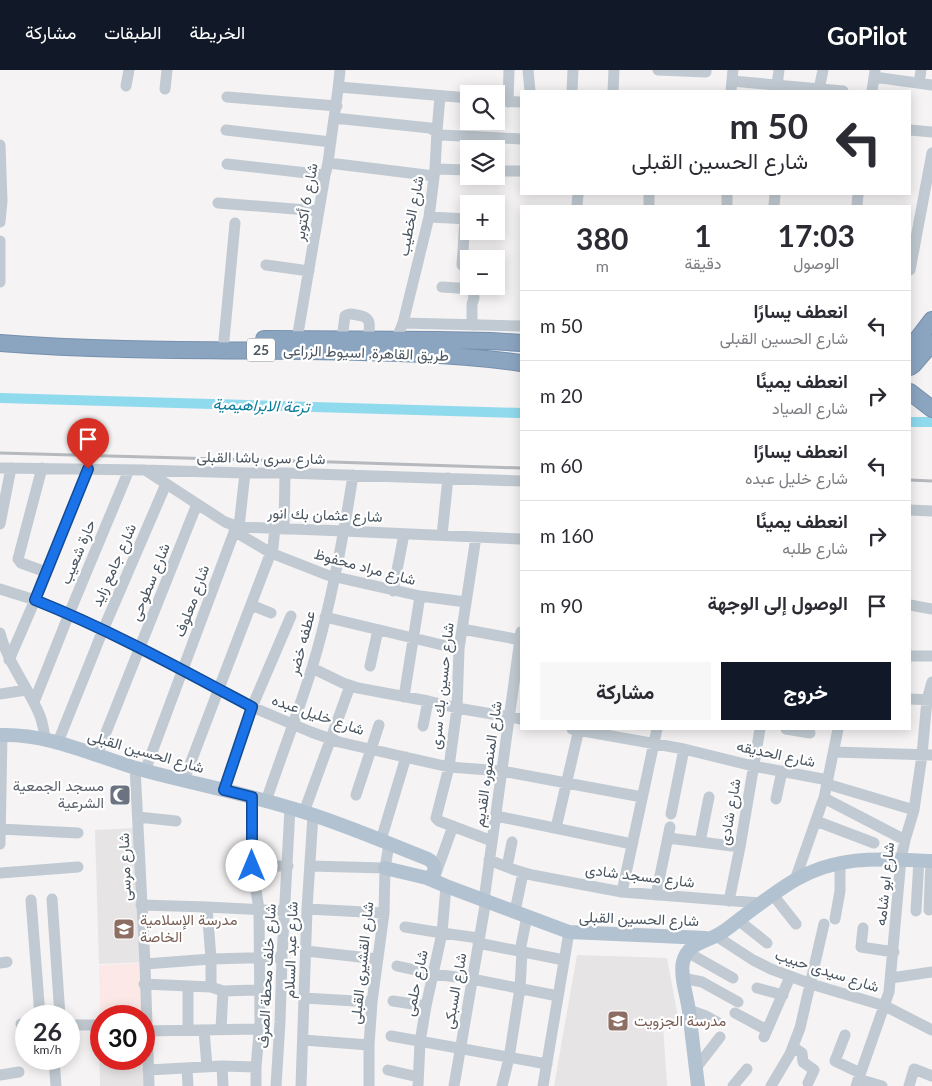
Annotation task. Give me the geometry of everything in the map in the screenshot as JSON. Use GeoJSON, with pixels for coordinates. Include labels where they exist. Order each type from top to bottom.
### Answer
{"type":"FeatureCollection","features":[{"type":"Feature","properties":{"kind":"highway"},"geometry":{"type":"LineString","coordinates":[[911,348],[932,320]]}},
{"type":"Feature","properties":{"kind":"highway","name":"طريق القاهرة, اسيوط الزراعى"},"geometry":{"type":"LineString","coordinates":[[0,334],[224,340],[491,340],[520,343]]}},
{"type":"Feature","properties":{"kind":"highway"},"geometry":{"type":"LineString","coordinates":[[436,340],[453,347],[520,354]]}},
{"type":"Feature","properties":{"kind":"highway","name":"طريق القاهرة, اسيوط الزراعى"},"geometry":{"type":"LineString","coordinates":[[0,343],[89,348],[440,354],[520,363]]}},
{"type":"Feature","properties":{"kind":"highway"},"geometry":{"type":"LineString","coordinates":[[911,366],[932,343]]}},
{"type":"Feature","properties":{"kind":"highway"},"geometry":{"type":"LineString","coordinates":[[911,393],[932,409]]}},
{"type":"Feature","properties":{"kind":"main road","name":"شارع الحسين القبلى"},"geometry":{"type":"LineString","coordinates":[[1,735],[24,735],[51,741],[140,769],[309,813],[431,861],[435,869],[433,875],[436,881]]}},
{"type":"Feature","properties":{"kind":"main road"},"geometry":{"type":"LineString","coordinates":[[698,1086],[689,1010],[683,978],[683,962],[687,952],[696,944],[712,937],[738,920],[795,880],[810,873],[840,863],[867,859],[928,861]]}},
{"type":"Feature","properties":{"kind":"main road","name":"شارع الحسين القبلى"},"geometry":{"type":"LineString","coordinates":[[385,868],[436,881],[568,932],[712,937]]}},
{"type":"Feature","properties":{"kind":"street"},"geometry":{"type":"LineString","coordinates":[[126,86],[128,70]]}},
{"type":"Feature","properties":{"kind":"street"},"geometry":{"type":"LineString","coordinates":[[165,89],[167,70]]}},
{"type":"Feature","properties":{"kind":"street"},"geometry":{"type":"LineString","coordinates":[[335,70],[340,70]]}},
{"type":"Feature","properties":{"kind":"street","name":"شارع 6 أكتوبر"},"geometry":{"type":"LineString","coordinates":[[297,339],[328,163],[337,106],[340,70]]}},
{"type":"Feature","properties":{"kind":"street"},"geometry":{"type":"LineString","coordinates":[[505,89],[510,70]]}},
{"type":"Feature","properties":{"kind":"street"},"geometry":{"type":"LineString","coordinates":[[528,70],[530,90]]}},
{"type":"Feature","properties":{"kind":"street"},"geometry":{"type":"LineString","coordinates":[[572,90],[573,70]]}},
{"type":"Feature","properties":{"kind":"street"},"geometry":{"type":"LineString","coordinates":[[613,90],[614,70]]}},
{"type":"Feature","properties":{"kind":"street"},"geometry":{"type":"LineString","coordinates":[[658,70],[706,72]]}},
{"type":"Feature","properties":{"kind":"street"},"geometry":{"type":"LineString","coordinates":[[777,85],[779,70]]}},
{"type":"Feature","properties":{"kind":"street"},"geometry":{"type":"LineString","coordinates":[[820,89],[823,70]]}},
{"type":"Feature","properties":{"kind":"street"},"geometry":{"type":"LineString","coordinates":[[919,83],[921,70]]}},
{"type":"Feature","properties":{"kind":"street"},"geometry":{"type":"LineString","coordinates":[[872,90],[874,74],[932,85]]}},
{"type":"Feature","properties":{"kind":"street"},"geometry":{"type":"LineString","coordinates":[[732,81],[757,87],[777,85],[798,89],[832,90]]}},
{"type":"Feature","properties":{"kind":"street"},"geometry":{"type":"LineString","coordinates":[[339,87],[460,97]]}},
{"type":"Feature","properties":{"kind":"street","name":"شارع الخطيب"},"geometry":{"type":"LineString","coordinates":[[396,340],[403,323],[429,217],[435,172],[440,96]]}},
{"type":"Feature","properties":{"kind":"street"},"geometry":{"type":"LineString","coordinates":[[228,97],[337,106]]}},
{"type":"Feature","properties":{"kind":"street"},"geometry":{"type":"LineString","coordinates":[[505,101],[520,102]]}},
{"type":"Feature","properties":{"kind":"street"},"geometry":{"type":"LineString","coordinates":[[334,118],[430,128],[441,135],[520,138]]}},
{"type":"Feature","properties":{"kind":"street"},"geometry":{"type":"LineString","coordinates":[[226,130],[330,142]]}},
{"type":"Feature","properties":{"kind":"street"},"geometry":{"type":"LineString","coordinates":[[911,130],[932,132]]}},
{"type":"Feature","properties":{"kind":"street"},"geometry":{"type":"LineString","coordinates":[[0,145],[2,201],[0,222]]}},
{"type":"Feature","properties":{"kind":"street"},"geometry":{"type":"LineString","coordinates":[[911,265],[932,153]]}},
{"type":"Feature","properties":{"kind":"street"},"geometry":{"type":"LineString","coordinates":[[328,163],[435,172],[460,171]]}},
{"type":"Feature","properties":{"kind":"street"},"geometry":{"type":"LineString","coordinates":[[227,164],[325,175]]}},
{"type":"Feature","properties":{"kind":"street"},"geometry":{"type":"LineString","coordinates":[[505,171],[520,171]]}},
{"type":"Feature","properties":{"kind":"street"},"geometry":{"type":"LineString","coordinates":[[218,203],[319,211]]}},
{"type":"Feature","properties":{"kind":"street"},"geometry":{"type":"LineString","coordinates":[[429,217],[460,219]]}},
{"type":"Feature","properties":{"kind":"street"},"geometry":{"type":"LineString","coordinates":[[224,340],[234,223]]}},
{"type":"Feature","properties":{"kind":"street"},"geometry":{"type":"LineString","coordinates":[[0,241],[0,282]]}},
{"type":"Feature","properties":{"kind":"street"},"geometry":{"type":"LineString","coordinates":[[266,265],[309,271]]}},
{"type":"Feature","properties":{"kind":"street"},"geometry":{"type":"LineString","coordinates":[[442,287],[473,289],[472,325]]}},
{"type":"Feature","properties":{"kind":"street"},"geometry":{"type":"LineString","coordinates":[[342,340],[346,315],[351,314],[363,315],[368,319],[368,340]]}},
{"type":"Feature","properties":{"kind":"street"},"geometry":{"type":"LineString","coordinates":[[403,323],[520,326]]}},
{"type":"Feature","properties":{"kind":"street"},"geometry":{"type":"LineString","coordinates":[[0,524],[5,468]]}},
{"type":"Feature","properties":{"kind":"street","name":"شارع سرى باشا القبلى"},"geometry":{"type":"LineString","coordinates":[[5,468],[286,473],[520,481]]}},
{"type":"Feature","properties":{"kind":"street"},"geometry":{"type":"LineString","coordinates":[[42,468],[18,559],[21,563],[46,572]]}},
{"type":"Feature","properties":{"kind":"street"},"geometry":{"type":"LineString","coordinates":[[9,660],[88,469]]}},
{"type":"Feature","properties":{"kind":"street","name":"حارة شعيب"},"geometry":{"type":"LineString","coordinates":[[34,702],[129,470]]}},
{"type":"Feature","properties":{"kind":"street","name":"شارع عثمان بك انور"},"geometry":{"type":"LineString","coordinates":[[144,470],[236,528],[279,528],[520,539]]}},
{"type":"Feature","properties":{"kind":"street","name":"شارع معلوف"},"geometry":{"type":"LineString","coordinates":[[140,769],[182,670],[236,528],[245,473]]}},
{"type":"Feature","properties":{"kind":"street"},"geometry":{"type":"LineString","coordinates":[[184,780],[271,553],[279,528],[286,473]]}},
{"type":"Feature","properties":{"kind":"street","name":"عطفه خضر"},"geometry":{"type":"LineString","coordinates":[[256,1086],[260,958],[259,909],[252,866],[259,799],[293,724],[312,668],[335,577],[353,475]]}},
{"type":"Feature","properties":{"kind":"street"},"geometry":{"type":"LineString","coordinates":[[442,535],[448,478]]}},
{"type":"Feature","properties":{"kind":"street","name":"شارع جامع زايد"},"geometry":{"type":"LineString","coordinates":[[51,741],[166,484]]}},
{"type":"Feature","properties":{"kind":"street","name":"شارع سطوحى"},"geometry":{"type":"LineString","coordinates":[[97,755],[197,504]]}},
{"type":"Feature","properties":{"kind":"street"},"geometry":{"type":"LineString","coordinates":[[911,510],[932,511]]}},
{"type":"Feature","properties":{"kind":"street","name":"شارع مراد محفوظ"},"geometry":{"type":"LineString","coordinates":[[236,528],[271,553],[318,572],[420,596],[466,602]]}},
{"type":"Feature","properties":{"kind":"street"},"geometry":{"type":"LineString","coordinates":[[393,590],[404,534]]}},
{"type":"Feature","properties":{"kind":"street","name":"شارع حسين بك سرى"},"geometry":{"type":"LineString","coordinates":[[453,826],[436,818],[449,767],[457,708],[462,629],[476,537]]}},
{"type":"Feature","properties":{"kind":"street","name":"شارع خليل عبده"},"geometry":{"type":"LineString","coordinates":[[0,588],[69,614],[140,648],[252,707],[331,739],[449,767],[502,771],[642,797]]}},
{"type":"Feature","properties":{"kind":"street"},"geometry":{"type":"LineString","coordinates":[[404,697],[420,596]]}},
{"type":"Feature","properties":{"kind":"street"},"geometry":{"type":"LineString","coordinates":[[251,604],[271,613]]}},
{"type":"Feature","properties":{"kind":"street"},"geometry":{"type":"LineString","coordinates":[[911,605],[932,609]]}},
{"type":"Feature","properties":{"kind":"street"},"geometry":{"type":"LineString","coordinates":[[315,609],[326,615],[378,630],[460,648]]}},
{"type":"Feature","properties":{"kind":"street"},"geometry":{"type":"LineString","coordinates":[[224,790],[252,707],[291,616]]}},
{"type":"Feature","properties":{"kind":"street"},"geometry":{"type":"LineString","coordinates":[[462,629],[520,637]]}},
{"type":"Feature","properties":{"kind":"street"},"geometry":{"type":"LineString","coordinates":[[370,666],[378,630]]}},
{"type":"Feature","properties":{"kind":"street"},"geometry":{"type":"LineString","coordinates":[[0,633],[9,660],[34,702],[51,741]]}},
{"type":"Feature","properties":{"kind":"street","name":"شارع المنصوره القديم"},"geometry":{"type":"LineString","coordinates":[[485,900],[509,717],[518,678],[520,651]]}},
{"type":"Feature","properties":{"kind":"street"},"geometry":{"type":"LineString","coordinates":[[911,656],[932,656]]}},
{"type":"Feature","properties":{"kind":"street"},"geometry":{"type":"LineString","coordinates":[[312,668],[350,686],[520,719]]}},
{"type":"Feature","properties":{"kind":"street","name":"شارع ابو شامه"},"geometry":{"type":"LineString","coordinates":[[858,1079],[889,992],[901,859],[927,755],[932,682]]}},
{"type":"Feature","properties":{"kind":"street","name":"شارع عبد السلام"},"geometry":{"type":"LineString","coordinates":[[301,1086],[310,866],[309,813],[331,739],[350,686]]}},
{"type":"Feature","properties":{"kind":"street"},"geometry":{"type":"LineString","coordinates":[[0,694],[26,690]]}},
{"type":"Feature","properties":{"kind":"street"},"geometry":{"type":"LineString","coordinates":[[911,699],[930,700]]}},
{"type":"Feature","properties":{"kind":"street"},"geometry":{"type":"LineString","coordinates":[[423,726],[428,701]]}},
{"type":"Feature","properties":{"kind":"street"},"geometry":{"type":"LineString","coordinates":[[356,795],[379,725]]}},
{"type":"Feature","properties":{"kind":"street"},"geometry":{"type":"LineString","coordinates":[[556,828],[577,730]]}},
{"type":"Feature","properties":{"kind":"street","name":"شارع الحديقه"},"geometry":{"type":"LineString","coordinates":[[582,730],[684,749],[828,782],[914,810]]}},
{"type":"Feature","properties":{"kind":"street"},"geometry":{"type":"LineString","coordinates":[[622,892],[656,730]]}},
{"type":"Feature","properties":{"kind":"street","name":"شارع شادى"},"geometry":{"type":"LineString","coordinates":[[729,901],[760,730]]}},
{"type":"Feature","properties":{"kind":"street"},"geometry":{"type":"LineString","coordinates":[[792,730],[810,733]]}},
{"type":"Feature","properties":{"kind":"street"},"geometry":{"type":"LineString","coordinates":[[795,880],[824,798],[838,730]]}},
{"type":"Feature","properties":{"kind":"street"},"geometry":{"type":"LineString","coordinates":[[0,844],[1,735]]}},
{"type":"Feature","properties":{"kind":"street"},"geometry":{"type":"LineString","coordinates":[[671,814],[684,749]]}},
{"type":"Feature","properties":{"kind":"street"},"geometry":{"type":"LineString","coordinates":[[834,752],[927,755]]}},
{"type":"Feature","properties":{"kind":"street","name":"شارع القشيرى القبلى"},"geometry":{"type":"LineString","coordinates":[[369,1086],[372,1002],[384,913],[385,842],[406,757]]}},
{"type":"Feature","properties":{"kind":"street","name":"شارع مرسى"},"geometry":{"type":"LineString","coordinates":[[140,769],[138,817],[145,964],[144,1005]]}},
{"type":"Feature","properties":{"kind":"street"},"geometry":{"type":"LineString","coordinates":[[776,799],[782,771]]}},
{"type":"Feature","properties":{"kind":"street"},"geometry":{"type":"LineString","coordinates":[[700,842],[709,797]]}},
{"type":"Feature","properties":{"kind":"street"},"geometry":{"type":"LineString","coordinates":[[824,798],[905,840]]}},
{"type":"Feature","properties":{"kind":"street","name":"شارع خلف محطة الصرف"},"geometry":{"type":"LineString","coordinates":[[276,1086],[290,808]]}},
{"type":"Feature","properties":{"kind":"street"},"geometry":{"type":"LineString","coordinates":[[496,816],[632,844]]}},
{"type":"Feature","properties":{"kind":"street"},"geometry":{"type":"LineString","coordinates":[[138,817],[176,821]]}},
{"type":"Feature","properties":{"kind":"street"},"geometry":{"type":"LineString","coordinates":[[816,821],[874,843]]}},
{"type":"Feature","properties":{"kind":"street"},"geometry":{"type":"LineString","coordinates":[[453,826],[492,841]]}},
{"type":"Feature","properties":{"kind":"street","name":"شارع حلمى"},"geometry":{"type":"LineString","coordinates":[[418,1081],[420,1042],[442,933],[436,881],[453,826]]}},
{"type":"Feature","properties":{"kind":"street"},"geometry":{"type":"LineString","coordinates":[[0,829],[78,833]]}},
{"type":"Feature","properties":{"kind":"street"},"geometry":{"type":"LineString","coordinates":[[656,895],[669,833],[700,842],[740,847]]}},
{"type":"Feature","properties":{"kind":"street"},"geometry":{"type":"LineString","coordinates":[[507,867],[512,842]]}},
{"type":"Feature","properties":{"kind":"street","name":"شارع مسجد شادى"},"geometry":{"type":"LineString","coordinates":[[489,860],[523,873],[622,892],[760,903]]}},
{"type":"Feature","properties":{"kind":"street"},"geometry":{"type":"LineString","coordinates":[[928,861],[929,910]]}},
{"type":"Feature","properties":{"kind":"street"},"geometry":{"type":"LineString","coordinates":[[916,911],[928,861]]}},
{"type":"Feature","properties":{"kind":"street"},"geometry":{"type":"LineString","coordinates":[[835,918],[840,891],[840,863]]}},
{"type":"Feature","properties":{"kind":"street"},"geometry":{"type":"LineString","coordinates":[[252,866],[288,866]]}},
{"type":"Feature","properties":{"kind":"street"},"geometry":{"type":"LineString","coordinates":[[310,866],[385,868]]}},
{"type":"Feature","properties":{"kind":"street"},"geometry":{"type":"LineString","coordinates":[[0,873],[78,867]]}},
{"type":"Feature","properties":{"kind":"street"},"geometry":{"type":"LineString","coordinates":[[502,1086],[509,1058],[520,988],[523,873]]}},
{"type":"Feature","properties":{"kind":"street"},"geometry":{"type":"LineString","coordinates":[[773,895],[796,924]]}},
{"type":"Feature","properties":{"kind":"street"},"geometry":{"type":"LineString","coordinates":[[52,899],[59,1005]]}},
{"type":"Feature","properties":{"kind":"street"},"geometry":{"type":"LineString","coordinates":[[31,900],[39,1005]]}},
{"type":"Feature","properties":{"kind":"street","name":"شارع السبكى"},"geometry":{"type":"LineString","coordinates":[[454,1086],[485,900]]}},
{"type":"Feature","properties":{"kind":"street"},"geometry":{"type":"LineString","coordinates":[[141,905],[285,910]]}},
{"type":"Feature","properties":{"kind":"street"},"geometry":{"type":"LineString","coordinates":[[207,906],[211,987]]}},
{"type":"Feature","properties":{"kind":"street"},"geometry":{"type":"LineString","coordinates":[[307,909],[384,913]]}},
{"type":"Feature","properties":{"kind":"street"},"geometry":{"type":"LineString","coordinates":[[738,920],[767,943]]}},
{"type":"Feature","properties":{"kind":"street"},"geometry":{"type":"LineString","coordinates":[[771,1086],[793,1047],[800,1028],[811,984],[815,938],[824,924]]}},
{"type":"Feature","properties":{"kind":"street"},"geometry":{"type":"LineString","coordinates":[[405,927],[479,940],[564,960]]}},
{"type":"Feature","properties":{"kind":"street"},"geometry":{"type":"LineString","coordinates":[[863,928],[861,947],[894,952]]}},
{"type":"Feature","properties":{"kind":"street"},"geometry":{"type":"LineString","coordinates":[[543,1086],[568,932]]}},
{"type":"Feature","properties":{"kind":"street","name":"شارع سيدى حبيب"},"geometry":{"type":"LineString","coordinates":[[712,937],[753,960],[790,977],[885,1006],[932,1030]]}},
{"type":"Feature","properties":{"kind":"street"},"geometry":{"type":"LineString","coordinates":[[35,948],[55,946]]}},
{"type":"Feature","properties":{"kind":"street"},"geometry":{"type":"LineString","coordinates":[[306,951],[378,959]]}},
{"type":"Feature","properties":{"kind":"street"},"geometry":{"type":"LineString","coordinates":[[687,952],[732,978]]}},
{"type":"Feature","properties":{"kind":"street"},"geometry":{"type":"LineString","coordinates":[[145,964],[211,959],[282,957]]}},
{"type":"Feature","properties":{"kind":"street"},"geometry":{"type":"LineString","coordinates":[[396,966],[558,996]]}},
{"type":"Feature","properties":{"kind":"street"},"geometry":{"type":"LineString","coordinates":[[891,978],[932,972]]}},
{"type":"Feature","properties":{"kind":"street"},"geometry":{"type":"LineString","coordinates":[[683,978],[702,982],[766,1034],[790,977]]}},
{"type":"Feature","properties":{"kind":"street"},"geometry":{"type":"LineString","coordinates":[[144,984],[211,987],[223,991],[260,990]]}},
{"type":"Feature","properties":{"kind":"street"},"geometry":{"type":"LineString","coordinates":[[188,986],[188,1030]]}},
{"type":"Feature","properties":{"kind":"street"},"geometry":{"type":"LineString","coordinates":[[757,988],[783,995]]}},
{"type":"Feature","properties":{"kind":"street"},"geometry":{"type":"LineString","coordinates":[[222,1029],[223,991]]}},
{"type":"Feature","properties":{"kind":"street"},"geometry":{"type":"LineString","coordinates":[[304,998],[372,1002]]}},
{"type":"Feature","properties":{"kind":"street"},"geometry":{"type":"LineString","coordinates":[[393,1001],[426,1006]]}},
{"type":"Feature","properties":{"kind":"street"},"geometry":{"type":"LineString","coordinates":[[689,1010],[717,1022]]}},
{"type":"Feature","properties":{"kind":"street"},"geometry":{"type":"LineString","coordinates":[[155,1028],[204,1030],[259,1026],[280,1022]]}},
{"type":"Feature","properties":{"kind":"street"},"geometry":{"type":"LineString","coordinates":[[204,1030],[207,1067]]}},
{"type":"Feature","properties":{"kind":"street"},"geometry":{"type":"LineString","coordinates":[[845,1035],[835,1061],[858,1079],[882,1086]]}},
{"type":"Feature","properties":{"kind":"street"},"geometry":{"type":"LineString","coordinates":[[391,1036],[546,1064]]}},
{"type":"Feature","properties":{"kind":"street"},"geometry":{"type":"LineString","coordinates":[[696,1068],[720,1037]]}},
{"type":"Feature","properties":{"kind":"street"},"geometry":{"type":"LineString","coordinates":[[303,1040],[369,1045]]}},
{"type":"Feature","properties":{"kind":"street"},"geometry":{"type":"LineString","coordinates":[[793,1047],[802,1053],[804,1063],[814,1070],[808,1083]]}},
{"type":"Feature","properties":{"kind":"street"},"geometry":{"type":"LineString","coordinates":[[155,1070],[222,1066],[256,1067]]}},
{"type":"Feature","properties":{"kind":"street"},"geometry":{"type":"LineString","coordinates":[[222,1066],[223,1086]]}},
{"type":"Feature","properties":{"kind":"street"},"geometry":{"type":"LineString","coordinates":[[187,1068],[188,1086]]}},
{"type":"Feature","properties":{"kind":"street"},"geometry":{"type":"LineString","coordinates":[[733,1086],[747,1069]]}},
{"type":"Feature","properties":{"kind":"street"},"geometry":{"type":"LineString","coordinates":[[909,1086],[914,1069],[932,1076]]}},
{"type":"Feature","properties":{"kind":"street"},"geometry":{"type":"LineString","coordinates":[[55,1070],[56,1086]]}},
{"type":"Feature","properties":{"kind":"street","name":"شارع مرسى"},"geometry":{"type":"LineString","coordinates":[[148,1070],[148,1086]]}},
{"type":"Feature","properties":{"kind":"street"},"geometry":{"type":"LineString","coordinates":[[388,1070],[418,1081]]}},
{"type":"Feature","properties":{"kind":"street"},"geometry":{"type":"LineString","coordinates":[[0,1075],[20,1072]]}},
{"type":"Feature","properties":{"kind":"street"},"geometry":{"type":"LineString","coordinates":[[301,1086],[312,1086]]}},
{"type":"Feature","properties":{"kind":"shaded area"},"geometry":{"type":"Polygon","coordinates":[[[137,828],[143,962],[99,964],[95,830],[137,828]]]}},
{"type":"Feature","properties":{"kind":"shaded area","name":"مدرسة الجزويت"},"geometry":{"type":"Polygon","coordinates":[[[577,955],[667,958],[678,1017],[663,1025],[667,1086],[554,1086],[577,955]]]}},
{"type":"Feature","properties":{"kind":"shaded area"},"geometry":{"type":"Polygon","coordinates":[[[143,963],[144,1005],[100,1005],[99,965],[143,963]]]}},
{"type":"Feature","properties":{"kind":"shaded area"},"geometry":{"type":"Polygon","coordinates":[[[100,1070],[144,1070],[145,1086],[100,1086],[100,1070]]]}},
{"type":"Feature","properties":{"kind":"waterway","name":"ترعة الابراهيمية"},"geometry":{"type":"LineString","coordinates":[[0,398],[520,413]]}},
{"type":"Feature","properties":{"kind":"waterway","name":"ترعة الابراهيمية"},"geometry":{"type":"LineString","coordinates":[[911,422],[932,422]]}},
{"type":"Feature","properties":{"kind":"railway"},"geometry":{"type":"LineString","coordinates":[[0,453],[520,468]]}},
{"type":"Feature","properties":{"kind":"railway"},"geometry":{"type":"LineString","coordinates":[[911,480],[932,481]]}},
{"type":"Feature","properties":{"kind":"place","name":"مسجد الجمعية الشرعية"},"geometry":{"type":"Point","coordinates":[120,795]}},
{"type":"Feature","properties":{"kind":"place","name":"مدرسة الإسلامية الخاصة"},"geometry":{"type":"Point","coordinates":[124,929]}},
{"type":"Feature","properties":{"kind":"place","name":"مدرسة الجزويت"},"geometry":{"type":"Point","coordinates":[618,1021]}},
{"type":"Feature","properties":{"kind":"route"},"geometry":{"type":"LineString","coordinates":[[88,469],[35,600],[140,648],[252,707],[224,790],[252,797],[252,866]]}}]}
